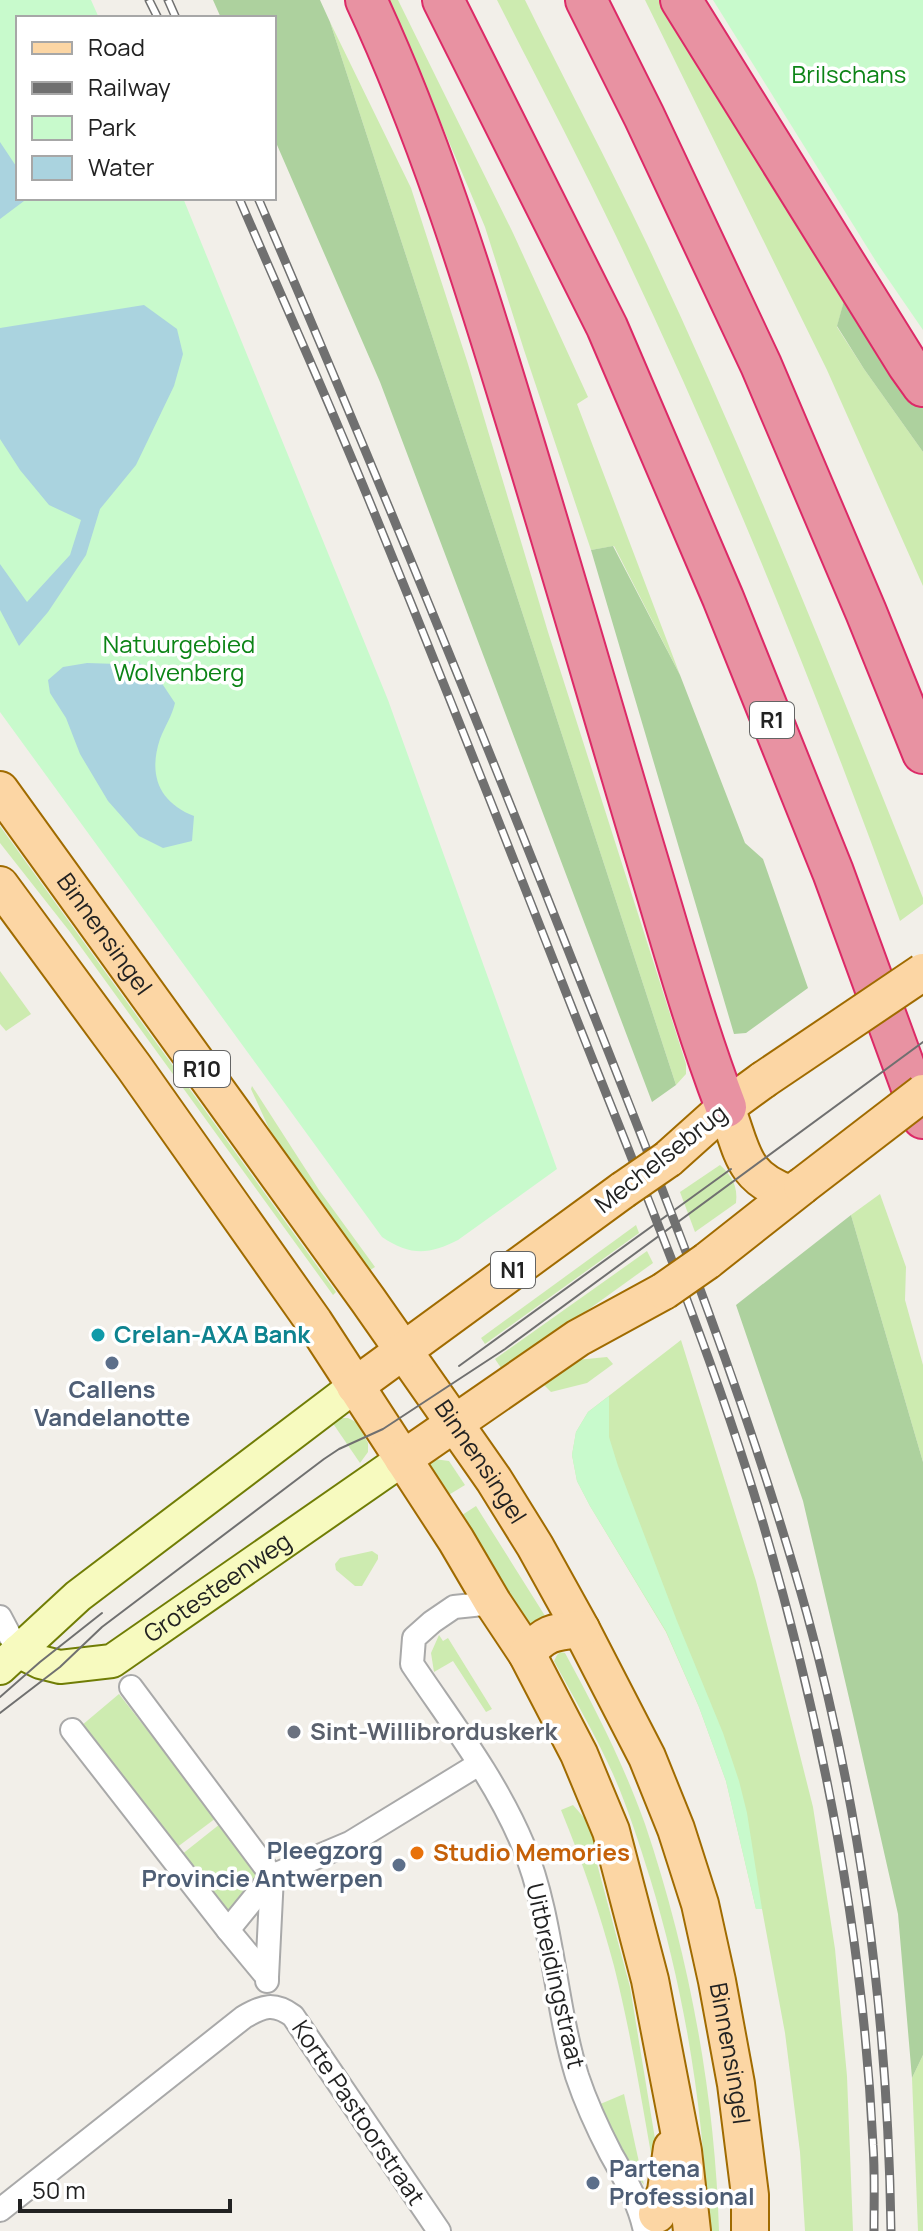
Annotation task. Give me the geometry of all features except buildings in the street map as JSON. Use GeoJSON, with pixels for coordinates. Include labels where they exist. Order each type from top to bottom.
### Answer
{"type":"FeatureCollection","features":[{"type":"Feature","properties":{"kind":"highway"},"geometry":{"type":"LineString","coordinates":[[366,0],[411,106],[475,286],[687,993],[726,1107]]}},
{"type":"Feature","properties":{"kind":"highway","name":"R1"},"geometry":{"type":"LineString","coordinates":[[443,0],[613,341],[723,598],[833,872],[923,1118]]}},
{"type":"Feature","properties":{"kind":"highway"},"geometry":{"type":"LineString","coordinates":[[586,0],[761,365],[923,753]]}},
{"type":"Feature","properties":{"kind":"highway"},"geometry":{"type":"LineString","coordinates":[[681,0],[923,386]]}},
{"type":"Feature","properties":{"kind":"main road","name":"Binnensingel"},"geometry":{"type":"LineString","coordinates":[[0,790],[494,1480],[581,1629],[647,1757],[676,1829],[700,1904],[736,2084],[750,2195],[750,2231]]}},
{"type":"Feature","properties":{"kind":"main road","name":"R10"},"geometry":{"type":"LineString","coordinates":[[0,885],[134,1067],[314,1322],[527,1654],[579,1754],[611,1831],[635,1916],[668,2067],[683,2151],[692,2231]]}},
{"type":"Feature","properties":{"kind":"main road","name":"Mechelsebrug"},"geometry":{"type":"LineString","coordinates":[[402,1350],[668,1159],[726,1107],[763,1080],[923,972]]}},
{"type":"Feature","properties":{"kind":"main road"},"geometry":{"type":"LineString","coordinates":[[403,1459],[578,1338],[664,1291],[707,1261],[923,1093]]}},
{"type":"Feature","properties":{"kind":"main road"},"geometry":{"type":"LineString","coordinates":[[726,1107],[749,1169],[769,1187],[796,1190]]}},
{"type":"Feature","properties":{"kind":"main road","name":"N1"},"geometry":{"type":"LineString","coordinates":[[9,1659],[78,1596],[402,1350]]}},
{"type":"Feature","properties":{"kind":"main road","name":"Grotesteenweg"},"geometry":{"type":"LineString","coordinates":[[9,1659],[60,1667],[112,1661],[403,1459]]}},
{"type":"Feature","properties":{"kind":"main road"},"geometry":{"type":"LineString","coordinates":[[527,1654],[539,1639],[557,1632],[581,1629]]}},
{"type":"Feature","properties":{"kind":"main road"},"geometry":{"type":"LineString","coordinates":[[647,2227],[666,2191],[670,2169],[672,2140],[668,2067]]}},
{"type":"Feature","properties":{"kind":"street","name":"Uitbreidingstraat"},"geometry":{"type":"LineString","coordinates":[[493,1603],[454,1607],[432,1622],[414,1638],[412,1664],[500,1797],[524,1847],[539,1899],[577,2075],[599,2131],[635,2196],[647,2227]]}},
{"type":"Feature","properties":{"kind":"street"},"geometry":{"type":"LineString","coordinates":[[0,1617],[9,1659]]}},
{"type":"Feature","properties":{"kind":"street"},"geometry":{"type":"LineString","coordinates":[[0,2210],[244,2017],[270,2006],[267,1977],[272,1876],[131,1687]]}},
{"type":"Feature","properties":{"kind":"street"},"geometry":{"type":"LineString","coordinates":[[72,1730],[267,1977]]}},
{"type":"Feature","properties":{"kind":"street"},"geometry":{"type":"LineString","coordinates":[[228,1930],[272,1876],[350,1843],[479,1764]]}},
{"type":"Feature","properties":{"kind":"street","name":"Korte Pastoorstraat"},"geometry":{"type":"LineString","coordinates":[[270,2006],[282,2008],[293,2016],[439,2231]]}},
{"type":"Feature","properties":{"kind":"green space","name":"Natuurgebied Wolvenberg"},"geometry":{"type":"Polygon","coordinates":[[[0,0],[91,0],[98,16],[16,16],[16,200],[184,200],[388,700],[557,1169],[458,1240],[438,1249],[411,1250],[382,1237],[0,712],[0,0]]]}},
{"type":"Feature","properties":{"kind":"green space"},"geometry":{"type":"Polygon","coordinates":[[[213,0],[320,0],[330,22],[676,1085],[652,1102],[380,382],[276,143],[276,16],[220,16],[213,0]]]}},
{"type":"Feature","properties":{"kind":"green space"},"geometry":{"type":"Polygon","coordinates":[[[389,0],[398,0],[513,233],[588,397],[577,404],[680,675],[614,546],[591,550],[485,227],[389,0]]]}},
{"type":"Feature","properties":{"kind":"green space"},"geometry":{"type":"Polygon","coordinates":[[[497,0],[525,0],[647,244],[720,406],[790,569],[923,898],[923,904],[900,921],[801,661],[731,490],[603,208],[497,0]]]}},
{"type":"Feature","properties":{"kind":"green space"},"geometry":{"type":"Polygon","coordinates":[[[645,0],[669,0],[848,286],[837,327],[923,452],[923,586],[827,370],[645,0]]]}},
{"type":"Feature","properties":{"kind":"green space","name":"Brilschans"},"geometry":{"type":"Polygon","coordinates":[[[713,0],[923,0],[923,330],[877,263],[713,0]]]}},
{"type":"Feature","properties":{"kind":"green space"},"geometry":{"type":"Polygon","coordinates":[[[330,22],[411,188],[686,1064],[686,1074],[676,1085],[330,22]]]}},
{"type":"Feature","properties":{"kind":"green space"},"geometry":{"type":"Polygon","coordinates":[[[848,286],[923,405],[923,452],[837,326],[848,286]]]}},
{"type":"Feature","properties":{"kind":"green space"},"geometry":{"type":"Polygon","coordinates":[[[613,546],[680,675],[745,843],[763,859],[808,988],[746,1033],[734,1034],[591,550],[613,546]]]}},
{"type":"Feature","properties":{"kind":"green space"},"geometry":{"type":"Polygon","coordinates":[[[0,826],[336,1292],[333,1295],[70,932],[0,843],[0,826]]]}},
{"type":"Feature","properties":{"kind":"green space"},"geometry":{"type":"Polygon","coordinates":[[[0,971],[31,1014],[6,1031],[0,1024],[0,971]]]}},
{"type":"Feature","properties":{"kind":"green space"},"geometry":{"type":"Polygon","coordinates":[[[252,1086],[319,1190],[375,1267],[367,1272],[277,1146],[252,1086]]]}},
{"type":"Feature","properties":{"kind":"green space"},"geometry":{"type":"Polygon","coordinates":[[[720,1165],[733,1182],[736,1203],[695,1232],[680,1192],[720,1165]]]}},
{"type":"Feature","properties":{"kind":"green space"},"geometry":{"type":"Polygon","coordinates":[[[880,1194],[906,1267],[905,1300],[923,1365],[923,1462],[851,1215],[880,1194]]]}},
{"type":"Feature","properties":{"kind":"green space"},"geometry":{"type":"Polygon","coordinates":[[[851,1215],[923,1462],[923,2055],[912,2078],[898,1914],[853,1715],[803,1501],[736,1305],[851,1215]]]}},
{"type":"Feature","properties":{"kind":"green space"},"geometry":{"type":"Polygon","coordinates":[[[636,1225],[639,1233],[485,1344],[481,1338],[636,1225]]]}},
{"type":"Feature","properties":{"kind":"green space"},"geometry":{"type":"Polygon","coordinates":[[[647,1251],[653,1263],[503,1371],[495,1359],[647,1251]]]}},
{"type":"Feature","properties":{"kind":"green space"},"geometry":{"type":"Polygon","coordinates":[[[681,1340],[756,1581],[813,1807],[835,1949],[847,2076],[853,2231],[805,2231],[800,2152],[785,2033],[762,1909],[756,1909],[726,1781],[699,1707],[666,1632],[577,1481],[572,1455],[576,1432],[588,1412],[681,1340]]]}},
{"type":"Feature","properties":{"kind":"green space"},"geometry":{"type":"Polygon","coordinates":[[[607,1357],[613,1364],[587,1383],[551,1392],[543,1384],[576,1360],[607,1357]]]}},
{"type":"Feature","properties":{"kind":"green space"},"geometry":{"type":"Polygon","coordinates":[[[609,1396],[609,1437],[618,1466],[739,1781],[762,1909],[756,1909],[726,1781],[699,1707],[666,1631],[577,1481],[572,1455],[576,1432],[588,1412],[609,1396]]]}},
{"type":"Feature","properties":{"kind":"green space"},"geometry":{"type":"Polygon","coordinates":[[[338,1418],[356,1422],[368,1443],[368,1452],[360,1463],[332,1422],[338,1418]]]}},
{"type":"Feature","properties":{"kind":"green space"},"geometry":{"type":"Polygon","coordinates":[[[434,1459],[449,1461],[465,1485],[442,1499],[428,1466],[434,1459]]]}},
{"type":"Feature","properties":{"kind":"green space"},"geometry":{"type":"Polygon","coordinates":[[[476,1506],[547,1619],[535,1622],[531,1627],[459,1517],[476,1506]]]}},
{"type":"Feature","properties":{"kind":"green space"},"geometry":{"type":"Polygon","coordinates":[[[372,1551],[378,1559],[362,1586],[355,1586],[336,1570],[335,1564],[340,1558],[372,1551]]]}},
{"type":"Feature","properties":{"kind":"green space"},"geometry":{"type":"Polygon","coordinates":[[[439,1635],[443,1641],[448,1638],[492,1709],[486,1712],[453,1661],[434,1672],[431,1653],[439,1635]]]}},
{"type":"Feature","properties":{"kind":"green space"},"geometry":{"type":"Polygon","coordinates":[[[560,1652],[565,1653],[628,1780],[645,1824],[675,1923],[705,2076],[719,2231],[708,2231],[702,2141],[691,2053],[662,1921],[618,1787],[554,1661],[560,1652]]]}},
{"type":"Feature","properties":{"kind":"green space"},"geometry":{"type":"Polygon","coordinates":[[[119,1694],[216,1818],[176,1848],[81,1726],[119,1694]]]}},
{"type":"Feature","properties":{"kind":"green space"},"geometry":{"type":"Polygon","coordinates":[[[573,1805],[593,1828],[596,1860],[630,1987],[657,2151],[656,2182],[614,1966],[590,1887],[561,1810],[573,1805]]]}},
{"type":"Feature","properties":{"kind":"green space"},"geometry":{"type":"Polygon","coordinates":[[[220,1824],[264,1881],[226,1912],[181,1855],[220,1824]]]}},
{"type":"Feature","properties":{"kind":"green space"},"geometry":{"type":"Polygon","coordinates":[[[923,2055],[923,2231],[918,2231],[912,2078],[923,2055]]]}},
{"type":"Feature","properties":{"kind":"green space"},"geometry":{"type":"Polygon","coordinates":[[[624,2094],[644,2185],[631,2170],[598,2105],[624,2094]]]}},
{"type":"Feature","properties":{"kind":"water"},"geometry":{"type":"Polygon","coordinates":[[[0,142],[16,166],[16,200],[25,200],[0,219],[0,142]]]}},
{"type":"Feature","properties":{"kind":"water"},"geometry":{"type":"Polygon","coordinates":[[[144,305],[177,329],[183,354],[174,386],[136,465],[100,509],[86,555],[48,612],[19,646],[0,610],[0,564],[27,602],[70,555],[81,520],[49,505],[20,470],[0,439],[0,328],[144,305]]]}},
{"type":"Feature","properties":{"kind":"water"},"geometry":{"type":"Polygon","coordinates":[[[134,661],[153,670],[175,703],[160,739],[156,775],[159,786],[172,803],[194,816],[192,841],[163,848],[139,836],[108,801],[80,754],[66,718],[50,693],[48,680],[63,667],[134,661]]]}},
{"type":"Feature","properties":{"kind":"tram line"},"geometry":{"type":"LineString","coordinates":[[0,1713],[60,1667],[102,1627],[324,1459],[383,1429],[505,1349],[923,1042]]}},
{"type":"Feature","properties":{"kind":"tram line"},"geometry":{"type":"LineString","coordinates":[[459,1366],[731,1169]]}},
{"type":"Feature","properties":{"kind":"tram line"},"geometry":{"type":"LineString","coordinates":[[0,1697],[102,1613]]}},
{"type":"Feature","properties":{"kind":"railway"},"geometry":{"type":"LineString","coordinates":[[149,0],[157,16]]}},
{"type":"Feature","properties":{"kind":"railway"},"geometry":{"type":"LineString","coordinates":[[168,0],[175,16]]}},
{"type":"Feature","properties":{"kind":"railway"},"geometry":{"type":"LineString","coordinates":[[240,200],[396,566],[645,1190],[719,1387],[762,1520],[821,1752],[849,1908],[868,2066],[874,2156],[874,2231]]}},
{"type":"Feature","properties":{"kind":"railway"},"geometry":{"type":"LineString","coordinates":[[259,200],[421,585],[640,1133],[730,1371],[783,1532],[826,1689],[857,1842],[878,1997],[891,2231]]}},
{"type":"Feature","properties":{"kind":"place","name":"Crelan-AXA Bank"},"geometry":{"type":"Point","coordinates":[98,1335]}},
{"type":"Feature","properties":{"kind":"place","name":"Callens Vandelanotte"},"geometry":{"type":"Point","coordinates":[112,1363]}},
{"type":"Feature","properties":{"kind":"place","name":"Sint-Willibrorduskerk"},"geometry":{"type":"Point","coordinates":[294,1732]}},
{"type":"Feature","properties":{"kind":"place","name":"Studio Memories"},"geometry":{"type":"Point","coordinates":[417,1853]}},
{"type":"Feature","properties":{"kind":"place","name":"Pleegzorg Provincie Antwerpen"},"geometry":{"type":"Point","coordinates":[399,1865]}},
{"type":"Feature","properties":{"kind":"place","name":"Partena Professional"},"geometry":{"type":"Point","coordinates":[593,2183]}}]}
